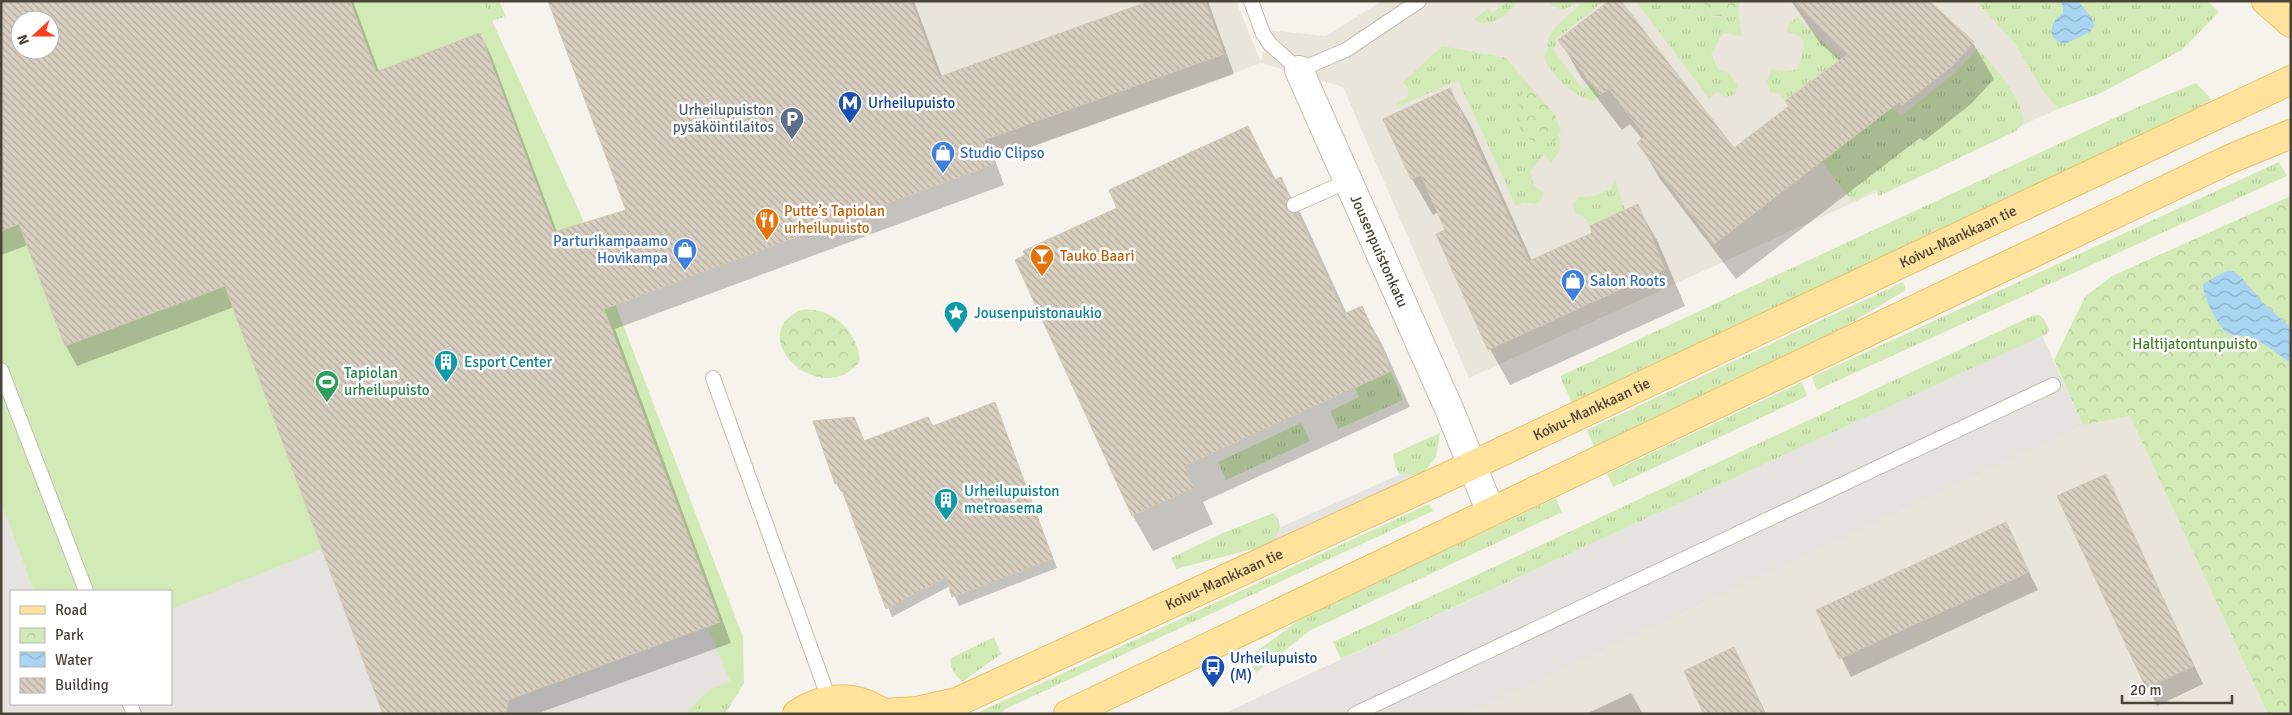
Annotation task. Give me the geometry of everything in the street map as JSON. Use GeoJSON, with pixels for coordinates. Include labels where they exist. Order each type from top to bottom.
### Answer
{"type":"FeatureCollection","features":[{"type":"Feature","properties":{"kind":"main road"},"geometry":{"type":"LineString","coordinates":[[2266,1],[2291,23]]}},
{"type":"Feature","properties":{"kind":"main road","name":"Koivu-Mankkaan tie"},"geometry":{"type":"LineString","coordinates":[[884,713],[917,711],[957,702],[1473,465],[2291,80]]}},
{"type":"Feature","properties":{"kind":"main road"},"geometry":{"type":"LineString","coordinates":[[1068,714],[1490,510],[1834,350],[2230,159],[2291,134]]}},
{"type":"Feature","properties":{"kind":"main road"},"geometry":{"type":"LineString","coordinates":[[797,714],[810,705],[829,699],[858,700],[884,713]]}},
{"type":"Feature","properties":{"kind":"street","name":"Jousenpuistonkatu"},"geometry":{"type":"LineString","coordinates":[[1299,70],[1473,465],[1490,510]]}},
{"type":"Feature","properties":{"kind":"lane","name":"Jousenpuistonkatu"},"geometry":{"type":"LineString","coordinates":[[1251,1],[1263,34],[1270,44],[1299,70]]}},
{"type":"Feature","properties":{"kind":"lane"},"geometry":{"type":"LineString","coordinates":[[1299,70],[1346,50],[1419,1]]}},
{"type":"Feature","properties":{"kind":"lane"},"geometry":{"type":"LineString","coordinates":[[1294,205],[1348,181]]}},
{"type":"Feature","properties":{"kind":"lane"},"geometry":{"type":"LineString","coordinates":[[1,370],[86,590]]}},
{"type":"Feature","properties":{"kind":"lane"},"geometry":{"type":"LineString","coordinates":[[713,378],[829,699]]}},
{"type":"Feature","properties":{"kind":"lane"},"geometry":{"type":"LineString","coordinates":[[1355,714],[2053,385]]}},
{"type":"Feature","properties":{"kind":"shaded area"},"geometry":{"type":"Polygon","coordinates":[[[911,1],[1236,1],[1261,62],[1268,30],[1326,36],[1382,1],[1976,1],[2015,44],[2042,90],[2058,109],[1469,378],[1343,87],[1261,63],[992,161],[977,121],[958,128],[911,1]]]}},
{"type":"Feature","properties":{"kind":"shaded area"},"geometry":{"type":"Polygon","coordinates":[[[2042,336],[2083,425],[2130,416],[2268,714],[1223,714],[2042,336]]]}},
{"type":"Feature","properties":{"kind":"shaded area"},"geometry":{"type":"Polygon","coordinates":[[[2042,336],[2083,425],[1466,714],[1223,714],[2042,336]]]}},
{"type":"Feature","properties":{"kind":"shaded area"},"geometry":{"type":"Polygon","coordinates":[[[1401,474],[1421,476],[1270,547],[1281,527],[1401,474]]]}},
{"type":"Feature","properties":{"kind":"shaded area"},"geometry":{"type":"Polygon","coordinates":[[[1,501],[34,590],[10,590],[10,705],[172,705],[172,609],[323,549],[383,714],[1,714],[1,673],[3,670],[1,666],[1,501]]]}},
{"type":"Feature","properties":{"kind":"shaded area"},"geometry":{"type":"Polygon","coordinates":[[[708,627],[730,681],[708,691],[685,713],[506,714],[508,700],[708,627]]]}},
{"type":"Feature","properties":{"kind":"green space","name":"Tapiolan urheilupuisto"},"geometry":{"type":"Polygon","coordinates":[[[1,1],[483,1],[581,215],[743,637],[744,683],[683,714],[1,714],[1,1]]]}},
{"type":"Feature","properties":{"kind":"green space"},"geometry":{"type":"Polygon","coordinates":[[[483,1],[499,1],[506,16],[492,21],[483,1]]]}},
{"type":"Feature","properties":{"kind":"green space"},"geometry":{"type":"Polygon","coordinates":[[[1509,1],[1518,1],[1499,19],[1487,23],[1474,20],[1488,8],[1492,13],[1509,1]]]}},
{"type":"Feature","properties":{"kind":"green space"},"geometry":{"type":"Polygon","coordinates":[[[1552,1],[1604,1],[1555,40],[1558,45],[1553,49],[1583,90],[1592,84],[1600,95],[1593,101],[1570,90],[1552,72],[1544,57],[1552,33],[1579,6],[1578,3],[1562,10],[1550,5],[1552,1]]]}},
{"type":"Feature","properties":{"kind":"green space"},"geometry":{"type":"Polygon","coordinates":[[[1636,1],[1702,1],[1713,17],[1731,17],[1738,12],[1742,36],[1723,33],[1711,54],[1718,69],[1728,72],[1738,85],[1734,95],[1725,97],[1717,92],[1709,98],[1636,1]]]}},
{"type":"Feature","properties":{"kind":"green space"},"geometry":{"type":"Polygon","coordinates":[[[1702,1],[1740,1],[1738,12],[1731,17],[1713,16],[1702,1]]]}},
{"type":"Feature","properties":{"kind":"green space"},"geometry":{"type":"Polygon","coordinates":[[[1976,1],[2207,1],[2219,12],[2182,50],[2101,93],[2058,109],[2042,90],[2015,44],[1976,1]]]}},
{"type":"Feature","properties":{"kind":"green space"},"geometry":{"type":"Polygon","coordinates":[[[1797,17],[1901,116],[1955,73],[1978,48],[2013,93],[2022,113],[2024,123],[2016,131],[1879,196],[1876,189],[1852,201],[1821,161],[1826,70],[1785,101],[1780,94],[1770,92],[1767,81],[1772,69],[1791,71],[1799,68],[1804,43],[1800,36],[1786,32],[1789,25],[1797,17]]]}},
{"type":"Feature","properties":{"kind":"green space"},"geometry":{"type":"Polygon","coordinates":[[[1442,46],[1506,58],[1527,83],[1518,103],[1555,141],[1559,135],[1560,149],[1554,159],[1551,162],[1545,154],[1530,171],[1534,186],[1543,192],[1542,199],[1536,204],[1523,202],[1516,206],[1458,80],[1398,107],[1396,103],[1408,97],[1408,88],[1403,82],[1442,46]]]}},
{"type":"Feature","properties":{"kind":"green space"},"geometry":{"type":"Polygon","coordinates":[[[1527,83],[1555,115],[1561,131],[1555,141],[1539,145],[1520,133],[1521,107],[1518,103],[1527,83]]]}},
{"type":"Feature","properties":{"kind":"green space"},"geometry":{"type":"Polygon","coordinates":[[[2196,83],[2211,99],[2197,111],[1573,405],[1560,376],[2138,107],[2196,83]]]}},
{"type":"Feature","properties":{"kind":"green space"},"geometry":{"type":"Polygon","coordinates":[[[2279,162],[2287,176],[1817,390],[1812,377],[2279,162]]]}},
{"type":"Feature","properties":{"kind":"green space"},"geometry":{"type":"Polygon","coordinates":[[[1615,179],[1625,210],[1590,226],[1584,217],[1575,213],[1573,205],[1578,197],[1596,195],[1612,188],[1615,179]]]}},
{"type":"Feature","properties":{"kind":"green space","name":"Haltijatontunpuisto"},"geometry":{"type":"Polygon","coordinates":[[[2291,196],[2291,714],[2268,714],[2130,416],[2083,425],[2054,360],[2085,297],[2112,276],[2291,196]]]}},
{"type":"Feature","properties":{"kind":"green space"},"geometry":{"type":"Polygon","coordinates":[[[1903,282],[1906,290],[1829,336],[1594,447],[1587,430],[1903,282]]]}},
{"type":"Feature","properties":{"kind":"green space"},"geometry":{"type":"Polygon","coordinates":[[[801,310],[823,312],[841,323],[854,340],[860,361],[844,374],[826,378],[808,374],[793,364],[783,351],[780,336],[785,321],[801,310]]]}},
{"type":"Feature","properties":{"kind":"green space"},"geometry":{"type":"Polygon","coordinates":[[[2039,315],[2044,319],[2049,330],[2047,334],[1341,659],[1333,642],[2032,316],[2039,315]]]}},
{"type":"Feature","properties":{"kind":"green space"},"geometry":{"type":"Polygon","coordinates":[[[1391,372],[1403,400],[1338,429],[1330,411],[1359,397],[1355,388],[1391,372]]]}},
{"type":"Feature","properties":{"kind":"green space"},"geometry":{"type":"Polygon","coordinates":[[[1802,382],[1807,396],[1613,487],[1607,474],[1802,382]]]}},
{"type":"Feature","properties":{"kind":"green space"},"geometry":{"type":"Polygon","coordinates":[[[1301,423],[1310,441],[1226,480],[1218,462],[1301,423]]]}},
{"type":"Feature","properties":{"kind":"green space"},"geometry":{"type":"Polygon","coordinates":[[[1440,433],[1436,457],[1421,476],[1400,474],[1395,466],[1393,454],[1440,433]]]}},
{"type":"Feature","properties":{"kind":"green space"},"geometry":{"type":"Polygon","coordinates":[[[1556,498],[1562,512],[1309,631],[1256,673],[1249,657],[1303,617],[1556,498]]]}},
{"type":"Feature","properties":{"kind":"green space"},"geometry":{"type":"Polygon","coordinates":[[[1429,504],[1433,511],[1005,709],[1001,714],[975,714],[1429,504]]]}},
{"type":"Feature","properties":{"kind":"green space"},"geometry":{"type":"Polygon","coordinates":[[[1273,513],[1279,521],[1280,528],[1272,544],[1176,569],[1171,558],[1223,533],[1273,513]]]}},
{"type":"Feature","properties":{"kind":"green space"},"geometry":{"type":"Polygon","coordinates":[[[994,637],[1001,654],[965,680],[962,681],[957,677],[950,660],[994,637]]]}},
{"type":"Feature","properties":{"kind":"green space"},"geometry":{"type":"Polygon","coordinates":[[[737,681],[744,683],[725,714],[683,714],[737,681]]]}},
{"type":"Feature","properties":{"kind":"water"},"geometry":{"type":"Polygon","coordinates":[[[2060,1],[2078,1],[2091,17],[2094,26],[2090,32],[2064,44],[2054,38],[2052,34],[2055,21],[2063,13],[2063,6],[2060,1]]]}},
{"type":"Feature","properties":{"kind":"water"},"geometry":{"type":"Polygon","coordinates":[[[2226,271],[2233,271],[2243,279],[2260,300],[2291,328],[2291,363],[2259,341],[2227,333],[2219,324],[2211,310],[2203,284],[2226,271]]]}},
{"type":"Feature","properties":{"kind":"building","name":"Tapiolan urheilupuisto"},"geometry":{"type":"Polygon","coordinates":[[[1,1],[350,1],[376,72],[480,33],[554,232],[626,210],[548,1],[911,1],[939,77],[1150,1],[1205,1],[1224,54],[984,140],[994,164],[604,309],[720,622],[508,700],[506,714],[383,714],[225,286],[65,346],[19,224],[1,231],[1,1]]]}},
{"type":"Feature","properties":{"kind":"building"},"geometry":{"type":"Polygon","coordinates":[[[1609,1],[1621,1],[1734,148],[1789,106],[1785,101],[1848,54],[1793,1],[1929,1],[1974,42],[1951,67],[1902,105],[1899,102],[1714,244],[1637,143],[1645,136],[1609,89],[1600,95],[1558,40],[1609,1]]]}},
{"type":"Feature","properties":{"kind":"building"},"geometry":{"type":"Polygon","coordinates":[[[1450,88],[1529,261],[1592,233],[1590,226],[1638,204],[1665,269],[1488,350],[1436,234],[1445,230],[1421,175],[1411,179],[1383,119],[1450,88]]]}},
{"type":"Feature","properties":{"kind":"building"},"geometry":{"type":"Polygon","coordinates":[[[1248,126],[1274,180],[1281,177],[1290,197],[1285,204],[1286,209],[1293,214],[1297,213],[1344,314],[1362,306],[1391,371],[1184,466],[1194,488],[1132,516],[1015,260],[1025,255],[1023,251],[1117,208],[1109,190],[1248,126]]]}},
{"type":"Feature","properties":{"kind":"building","name":"Urheilupuiston metroasema"},"geometry":{"type":"Polygon","coordinates":[[[995,402],[1053,559],[952,597],[946,577],[886,609],[839,482],[835,484],[813,421],[854,417],[864,441],[928,417],[933,426],[995,402]]]}},
{"type":"Feature","properties":{"kind":"building"},"geometry":{"type":"Polygon","coordinates":[[[2106,474],[2194,666],[2146,688],[2057,496],[2106,474]]]}},
{"type":"Feature","properties":{"kind":"building"},"geometry":{"type":"Polygon","coordinates":[[[2006,522],[2029,572],[1839,659],[1816,610],[2006,522]]]}},
{"type":"Feature","properties":{"kind":"building"},"geometry":{"type":"Polygon","coordinates":[[[1734,647],[1765,714],[1704,714],[1684,671],[1734,647]]]}},
{"type":"Feature","properties":{"kind":"place","name":"Urheilupuisto"},"geometry":{"type":"Point","coordinates":[850,124]}},
{"type":"Feature","properties":{"kind":"place","name":"Urheilupuiston pysäköintilaitos"},"geometry":{"type":"Point","coordinates":[792,140]}},
{"type":"Feature","properties":{"kind":"place","name":"Studio Clipso"},"geometry":{"type":"Point","coordinates":[943,174]}},
{"type":"Feature","properties":{"kind":"place","name":"Putte’s Tapiolan urheilupuisto"},"geometry":{"type":"Point","coordinates":[767,241]}},
{"type":"Feature","properties":{"kind":"place","name":"Parturikampaamo Hovikampa"},"geometry":{"type":"Point","coordinates":[685,271]}},
{"type":"Feature","properties":{"kind":"place","name":"Tauko Baari"},"geometry":{"type":"Point","coordinates":[1042,277]}},
{"type":"Feature","properties":{"kind":"place","name":"Salon Roots"},"geometry":{"type":"Point","coordinates":[1573,302]}},
{"type":"Feature","properties":{"kind":"place","name":"Jousenpuistonaukio"},"geometry":{"type":"Point","coordinates":[956,334]}},
{"type":"Feature","properties":{"kind":"place","name":"Esport Center"},"geometry":{"type":"Point","coordinates":[446,383]}},
{"type":"Feature","properties":{"kind":"place","name":"Tapiolan urheilupuisto"},"geometry":{"type":"Point","coordinates":[327,403]}},
{"type":"Feature","properties":{"kind":"place","name":"Urheilupuiston metroasema"},"geometry":{"type":"Point","coordinates":[946,521]}},
{"type":"Feature","properties":{"kind":"place","name":"Urheilupuisto (M)"},"geometry":{"type":"Point","coordinates":[1213,688]}}]}
